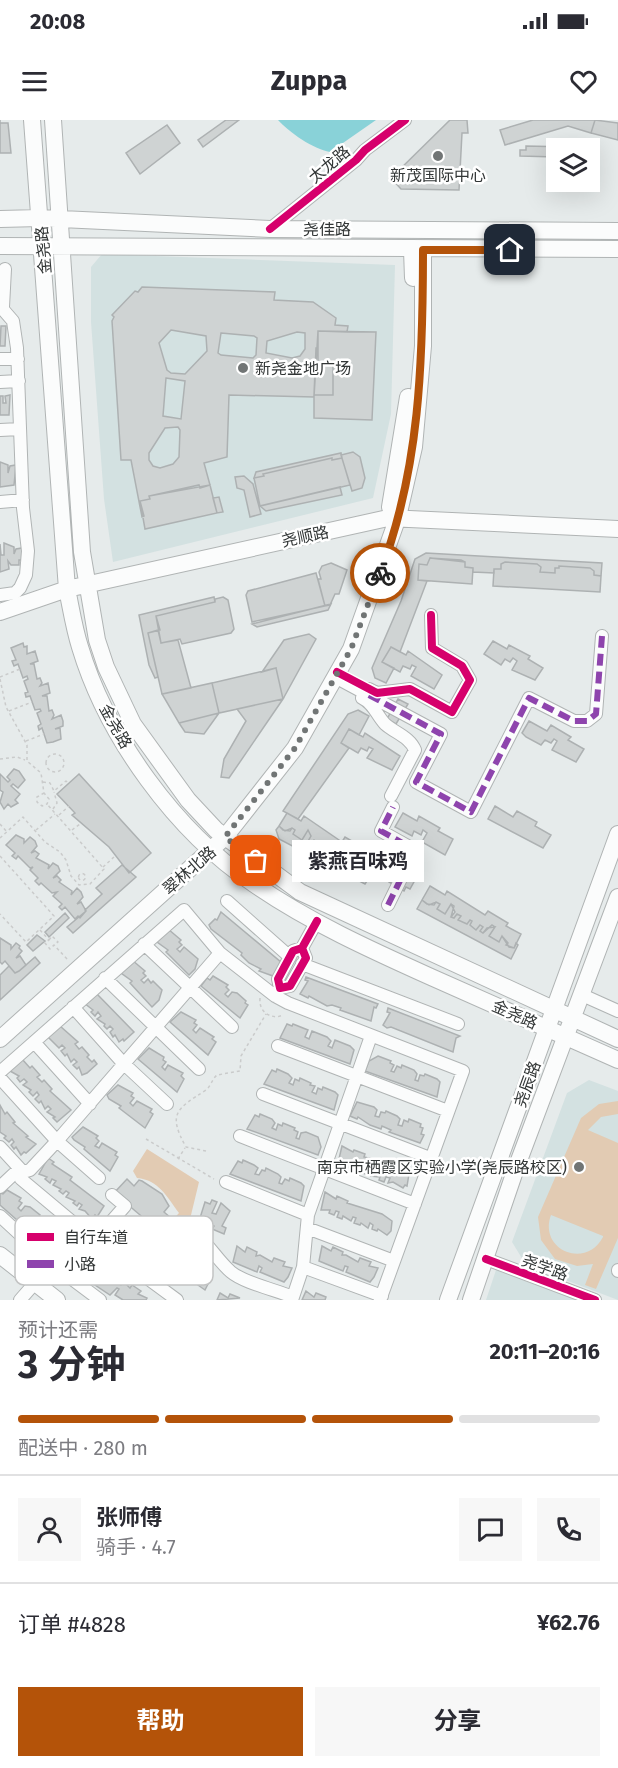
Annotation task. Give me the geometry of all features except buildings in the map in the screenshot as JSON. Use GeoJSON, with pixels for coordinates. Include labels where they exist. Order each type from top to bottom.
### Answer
{"type":"FeatureCollection","features":[{"type":"Feature","properties":{"kind":"main road","name":"金尧路"},"geometry":{"type":"LineString","coordinates":[[32,120],[67,589],[80,646],[99,697],[117,732],[146,776],[208,846],[252,883],[317,921],[394,960],[618,1060]]}},
{"type":"Feature","properties":{"kind":"main road","name":"金尧路"},"geometry":{"type":"LineString","coordinates":[[53,120],[86,585],[97,640],[106,667],[133,724],[188,800],[221,834],[300,892],[555,1012],[618,1039]]}},
{"type":"Feature","properties":{"kind":"main road","name":"尧佳路"},"geometry":{"type":"LineString","coordinates":[[0,219],[40,218],[270,229],[618,231]]}},
{"type":"Feature","properties":{"kind":"main road","name":"尧佳路"},"geometry":{"type":"LineString","coordinates":[[0,246],[418,250],[618,249]]}},
{"type":"Feature","properties":{"kind":"main road","name":"翠林北路"},"geometry":{"type":"LineString","coordinates":[[0,1039],[221,834],[295,748],[351,649],[393,518],[410,388],[418,250]]}},
{"type":"Feature","properties":{"kind":"main road","name":"尧顺路"},"geometry":{"type":"LineString","coordinates":[[0,612],[67,589],[393,518],[618,529]]}},
{"type":"Feature","properties":{"kind":"main road","name":"翠林北路"},"geometry":{"type":"LineString","coordinates":[[221,834],[235,812],[286,746],[336,658],[393,518]]}},
{"type":"Feature","properties":{"kind":"main road","name":"尧辰路"},"geometry":{"type":"LineString","coordinates":[[448,1300],[555,1012],[618,834]]}},
{"type":"Feature","properties":{"kind":"main road","name":"翠林北路"},"geometry":{"type":"LineString","coordinates":[[0,1023],[208,846]]}},
{"type":"Feature","properties":{"kind":"main road","name":"尧辰路"},"geometry":{"type":"LineString","coordinates":[[471,1300],[580,994],[618,897]]}},
{"type":"Feature","properties":{"kind":"main road"},"geometry":{"type":"LineString","coordinates":[[0,1255],[15,1267]]}},
{"type":"Feature","properties":{"kind":"main road"},"geometry":{"type":"LineString","coordinates":[[0,1266],[15,1274]]}},
{"type":"Feature","properties":{"kind":"main road"},"geometry":{"type":"LineString","coordinates":[[35,1285],[47,1300]]}},
{"type":"Feature","properties":{"kind":"main road"},"geometry":{"type":"LineString","coordinates":[[38,1285],[57,1300]]}},
{"type":"Feature","properties":{"kind":"street","name":"太龙路"},"geometry":{"type":"LineString","coordinates":[[270,229],[356,160],[364,150],[405,120]]}},
{"type":"Feature","properties":{"kind":"street"},"geometry":{"type":"LineString","coordinates":[[0,595],[15,594],[26,576],[28,551],[23,500],[18,359],[14,321],[2,306],[5,269]]}},
{"type":"Feature","properties":{"kind":"street"},"geometry":{"type":"LineString","coordinates":[[0,359],[18,359]]}},
{"type":"Feature","properties":{"kind":"street"},"geometry":{"type":"LineString","coordinates":[[0,381],[18,381]]}},
{"type":"Feature","properties":{"kind":"street"},"geometry":{"type":"LineString","coordinates":[[0,430],[20,429]]}},
{"type":"Feature","properties":{"kind":"street"},"geometry":{"type":"LineString","coordinates":[[0,502],[23,500]]}},
{"type":"Feature","properties":{"kind":"street"},"geometry":{"type":"LineString","coordinates":[[335,677],[377,693],[410,689],[452,712],[470,680],[462,666],[432,648],[431,615]]}},
{"type":"Feature","properties":{"kind":"street"},"geometry":{"type":"LineString","coordinates":[[335,677],[441,734],[416,782],[471,812],[529,698],[574,721],[586,722],[596,714],[602,636]]}},
{"type":"Feature","properties":{"kind":"street"},"geometry":{"type":"LineString","coordinates":[[335,677],[372,703],[385,723],[412,744],[415,750],[381,831],[415,850],[388,905]]}},
{"type":"Feature","properties":{"kind":"street"},"geometry":{"type":"LineString","coordinates":[[227,901],[290,957]]}},
{"type":"Feature","properties":{"kind":"street"},"geometry":{"type":"LineString","coordinates":[[0,1072],[184,910],[220,953],[288,1003],[463,1071],[381,1298],[303,1267]]}},
{"type":"Feature","properties":{"kind":"street"},"geometry":{"type":"LineString","coordinates":[[274,992],[278,979],[293,951],[302,948],[317,921]]}},
{"type":"Feature","properties":{"kind":"street"},"geometry":{"type":"LineString","coordinates":[[144,944],[189,989],[232,1027]]}},
{"type":"Feature","properties":{"kind":"street"},"geometry":{"type":"LineString","coordinates":[[274,992],[290,986],[306,958],[302,948]]}},
{"type":"Feature","properties":{"kind":"street"},"geometry":{"type":"LineString","coordinates":[[0,1187],[21,1170],[30,1170],[220,953]]}},
{"type":"Feature","properties":{"kind":"street"},"geometry":{"type":"LineString","coordinates":[[302,964],[458,1024]]}},
{"type":"Feature","properties":{"kind":"street"},"geometry":{"type":"LineString","coordinates":[[105,978],[154,1028],[199,1069]]}},
{"type":"Feature","properties":{"kind":"street"},"geometry":{"type":"LineString","coordinates":[[580,994],[618,1011]]}},
{"type":"Feature","properties":{"kind":"street"},"geometry":{"type":"LineString","coordinates":[[73,1007],[123,1063],[167,1104]]}},
{"type":"Feature","properties":{"kind":"street"},"geometry":{"type":"LineString","coordinates":[[213,1252],[234,1274],[293,1298],[303,1267],[308,1215],[322,1168],[372,1036]]}},
{"type":"Feature","properties":{"kind":"street"},"geometry":{"type":"LineString","coordinates":[[34,1042],[90,1104]]}},
{"type":"Feature","properties":{"kind":"street"},"geometry":{"type":"LineString","coordinates":[[278,1046],[448,1111]]}},
{"type":"Feature","properties":{"kind":"street"},"geometry":{"type":"LineString","coordinates":[[0,1078],[57,1141],[99,1178]]}},
{"type":"Feature","properties":{"kind":"street"},"geometry":{"type":"LineString","coordinates":[[263,1094],[430,1158]]}},
{"type":"Feature","properties":{"kind":"street"},"geometry":{"type":"LineString","coordinates":[[240,1136],[415,1204]]}},
{"type":"Feature","properties":{"kind":"street"},"geometry":{"type":"LineString","coordinates":[[0,1147],[21,1170],[21,1179],[65,1216]]}},
{"type":"Feature","properties":{"kind":"street"},"geometry":{"type":"LineString","coordinates":[[226,1182],[308,1215]]}},
{"type":"Feature","properties":{"kind":"street"},"geometry":{"type":"LineString","coordinates":[[112,1195],[125,1206],[116,1216]]}},
{"type":"Feature","properties":{"kind":"street"},"geometry":{"type":"LineString","coordinates":[[0,1216],[15,1230]]}},
{"type":"Feature","properties":{"kind":"street"},"geometry":{"type":"LineString","coordinates":[[307,1228],[394,1261]]}},
{"type":"Feature","properties":{"kind":"street","name":"尧学路"},"geometry":{"type":"LineString","coordinates":[[486,1259],[595,1300]]}},
{"type":"Feature","properties":{"kind":"street"},"geometry":{"type":"LineString","coordinates":[[20,1300],[33,1285]]}},
{"type":"Feature","properties":{"kind":"street"},"geometry":{"type":"LineString","coordinates":[[80,1285],[100,1300]]}},
{"type":"Feature","properties":{"kind":"street"},"geometry":{"type":"LineString","coordinates":[[150,1285],[163,1296],[177,1300]]}},
{"type":"Feature","properties":{"kind":"path"},"geometry":{"type":"LineString","coordinates":[[20,669],[0,678],[1,695],[25,741],[27,760]]}},
{"type":"Feature","properties":{"kind":"path"},"geometry":{"type":"LineString","coordinates":[[8,711],[32,702]]}},
{"type":"Feature","properties":{"kind":"path"},"geometry":{"type":"LineString","coordinates":[[25,741],[45,734]]}},
{"type":"Feature","properties":{"kind":"path"},"geometry":{"type":"LineString","coordinates":[[41,773],[56,772],[62,768],[63,762],[60,756],[53,754],[47,758],[46,765],[50,771]]}},
{"type":"Feature","properties":{"kind":"path"},"geometry":{"type":"LineString","coordinates":[[0,759],[16,757],[27,760],[41,773],[44,793],[50,799],[42,806],[36,800],[38,794],[44,793]]}},
{"type":"Feature","properties":{"kind":"path"},"geometry":{"type":"LineString","coordinates":[[54,791],[66,781],[69,783]]}},
{"type":"Feature","properties":{"kind":"path"},"geometry":{"type":"LineString","coordinates":[[42,782],[50,783],[54,791],[57,803],[53,809]]}},
{"type":"Feature","properties":{"kind":"path"},"geometry":{"type":"LineString","coordinates":[[47,804],[103,867]]}},
{"type":"Feature","properties":{"kind":"path"},"geometry":{"type":"LineString","coordinates":[[58,816],[69,806]]}},
{"type":"Feature","properties":{"kind":"path"},"geometry":{"type":"LineString","coordinates":[[35,831],[56,813]]}},
{"type":"Feature","properties":{"kind":"path"},"geometry":{"type":"LineString","coordinates":[[0,838],[23,817],[45,842],[60,852],[74,882],[81,884],[95,880],[103,867],[114,857]]}},
{"type":"Feature","properties":{"kind":"path"},"geometry":{"type":"LineString","coordinates":[[0,824],[7,832]]}},
{"type":"Feature","properties":{"kind":"path"},"geometry":{"type":"LineString","coordinates":[[72,831],[80,824]]}},
{"type":"Feature","properties":{"kind":"path"},"geometry":{"type":"LineString","coordinates":[[0,856],[54,916],[26,942],[0,914]]}},
{"type":"Feature","properties":{"kind":"path"},"geometry":{"type":"LineString","coordinates":[[81,884],[82,880]]}},
{"type":"Feature","properties":{"kind":"path"},"geometry":{"type":"LineString","coordinates":[[39,930],[49,940]]}},
{"type":"Feature","properties":{"kind":"path"},"geometry":{"type":"LineString","coordinates":[[52,936],[58,942],[54,945],[50,949],[45,944],[52,936]]}},
{"type":"Feature","properties":{"kind":"path"},"geometry":{"type":"LineString","coordinates":[[54,945],[69,962]]}},
{"type":"Feature","properties":{"kind":"path"},"geometry":{"type":"LineString","coordinates":[[274,992],[261,995],[259,1004],[266,1014],[282,1016],[288,1010],[288,1003]]}},
{"type":"Feature","properties":{"kind":"path"},"geometry":{"type":"LineString","coordinates":[[206,1151],[186,1147],[176,1131],[175,1121],[190,1097],[208,1088],[217,1075],[240,1071],[240,1056],[266,1014]]}},
{"type":"Feature","properties":{"kind":"path"},"geometry":{"type":"LineString","coordinates":[[146,1139],[213,1179],[226,1182]]}},
{"type":"Feature","properties":{"kind":"path"},"geometry":{"type":"LineString","coordinates":[[178,1160],[186,1147]]}},
{"type":"Feature","properties":{"kind":"shaded area","name":"新尧金地广场"},"geometry":{"type":"Polygon","coordinates":[[[102,254],[395,265],[391,414],[373,498],[113,562],[104,499],[91,322],[91,267],[102,254]]]}},
{"type":"Feature","properties":{"kind":"shaded area","name":"南京市栖霞区实验小学(尧辰路校区)"},"geometry":{"type":"Polygon","coordinates":[[[589,1080],[618,1091],[618,1300],[526,1265],[512,1242],[567,1093],[589,1080]]]}},
{"type":"Feature","properties":{"kind":"shaded area"},"geometry":{"type":"Polygon","coordinates":[[[618,1101],[618,1114],[601,1117],[588,1130],[618,1143],[618,1238],[596,1289],[585,1285],[593,1264],[577,1266],[555,1259],[541,1240],[538,1217],[581,1118],[599,1104],[618,1101]],[[551,1215],[549,1227],[551,1238],[566,1252],[576,1254],[586,1252],[595,1247],[603,1236],[551,1215]]]}},
{"type":"Feature","properties":{"kind":"shaded area"},"geometry":{"type":"Polygon","coordinates":[[[147,1149],[199,1182],[191,1216],[176,1216],[179,1213],[162,1190],[145,1179],[137,1178],[133,1171],[147,1149]]]}},
{"type":"Feature","properties":{"kind":"shaded area"},"geometry":{"type":"Polygon","coordinates":[[[496,1270],[577,1300],[486,1300],[496,1270]]]}},
{"type":"Feature","properties":{"kind":"water"},"geometry":{"type":"Polygon","coordinates":[[[278,120],[376,120],[330,152],[316,148],[302,140],[278,120]]]}},
{"type":"Feature","properties":{"kind":"marked path"},"geometry":{"type":"LineString","coordinates":[[369,695],[441,734],[416,782],[471,812],[529,698],[574,721],[587,721],[596,714],[602,636]]}},
{"type":"Feature","properties":{"kind":"marked path"},"geometry":{"type":"LineString","coordinates":[[388,905],[415,850],[381,831],[393,807]]}},
{"type":"Feature","properties":{"kind":"cycle path"},"geometry":{"type":"LineString","coordinates":[[270,229],[405,120]]}},
{"type":"Feature","properties":{"kind":"cycle path"},"geometry":{"type":"LineString","coordinates":[[337,672],[377,693],[410,689],[452,712],[470,680],[462,666],[432,648],[431,615]]}},
{"type":"Feature","properties":{"kind":"cycle path"},"geometry":{"type":"LineString","coordinates":[[302,948],[306,958],[290,986],[280,988],[278,979],[293,951],[302,948],[317,921]]}},
{"type":"Feature","properties":{"kind":"cycle path"},"geometry":{"type":"LineString","coordinates":[[486,1259],[595,1300]]}},
{"type":"Feature","properties":{"kind":"way so far"},"geometry":{"type":"LineString","coordinates":[[256,861],[225,837],[263,792],[295,748],[351,649],[380,573]]}},
{"type":"Feature","properties":{"kind":"place","name":"新茂国际中心"},"geometry":{"type":"Point","coordinates":[438,156]}},
{"type":"Feature","properties":{"kind":"place","name":"新尧金地广场"},"geometry":{"type":"Point","coordinates":[243,368]}},
{"type":"Feature","properties":{"kind":"place","name":"紫燕百味鸡"},"geometry":{"type":"Point","coordinates":[256,861]}},
{"type":"Feature","properties":{"kind":"place","name":"南京市栖霞区实验小学(尧辰路校区)"},"geometry":{"type":"Point","coordinates":[579,1167]}},
{"type":"Feature","properties":{"kind":"route"},"geometry":{"type":"LineString","coordinates":[[380,573],[398,517],[414,447],[423,346],[423,250],[510,250]]}}]}
